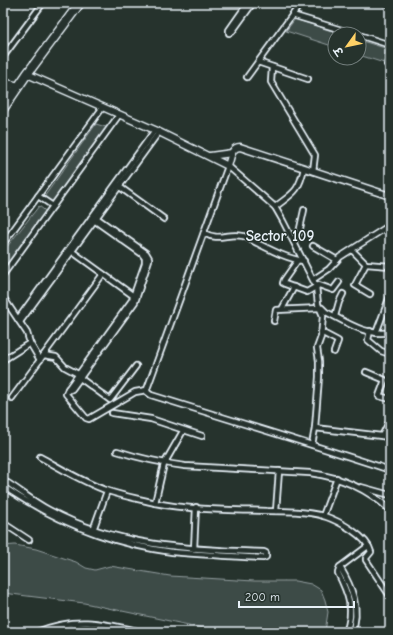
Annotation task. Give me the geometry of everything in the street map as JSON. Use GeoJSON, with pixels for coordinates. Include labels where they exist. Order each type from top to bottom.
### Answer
{"type":"FeatureCollection","features":[{"type":"Feature","properties":{"kind":"highway"},"geometry":{"type":"LineString","coordinates":[[3,108],[80,3]]}},
{"type":"Feature","properties":{"kind":"street"},"geometry":{"type":"LineString","coordinates":[[3,56],[43,3]]}},
{"type":"Feature","properties":{"kind":"street"},"geometry":{"type":"LineString","coordinates":[[248,3],[229,30],[229,33],[232,32],[253,3]]}},
{"type":"Feature","properties":{"kind":"street"},"geometry":{"type":"LineString","coordinates":[[247,77],[301,3]]}},
{"type":"Feature","properties":{"kind":"street"},"geometry":{"type":"LineString","coordinates":[[385,3],[390,4]]}},
{"type":"Feature","properties":{"kind":"street"},"geometry":{"type":"LineString","coordinates":[[292,15],[328,26]]}},
{"type":"Feature","properties":{"kind":"street"},"geometry":{"type":"LineString","coordinates":[[367,38],[390,45]]}},
{"type":"Feature","properties":{"kind":"street"},"geometry":{"type":"LineString","coordinates":[[387,64],[390,52]]}},
{"type":"Feature","properties":{"kind":"street"},"geometry":{"type":"LineString","coordinates":[[258,62],[308,79]]}},
{"type":"Feature","properties":{"kind":"street"},"geometry":{"type":"LineString","coordinates":[[272,67],[271,82],[315,154],[313,171]]}},
{"type":"Feature","properties":{"kind":"street"},"geometry":{"type":"LineString","coordinates":[[27,74],[210,156],[228,166],[274,207],[314,279],[323,316],[317,348],[319,370],[315,428],[312,445]]}},
{"type":"Feature","properties":{"kind":"street"},"geometry":{"type":"LineString","coordinates":[[3,82],[17,88]]}},
{"type":"Feature","properties":{"kind":"street"},"geometry":{"type":"LineString","coordinates":[[3,88],[17,88]]}},
{"type":"Feature","properties":{"kind":"street"},"geometry":{"type":"LineString","coordinates":[[3,244],[103,107]]}},
{"type":"Feature","properties":{"kind":"street"},"geometry":{"type":"LineString","coordinates":[[3,275],[119,115]]}},
{"type":"Feature","properties":{"kind":"street"},"geometry":{"type":"LineString","coordinates":[[19,321],[157,131]]}},
{"type":"Feature","properties":{"kind":"street"},"geometry":{"type":"LineString","coordinates":[[147,390],[232,153],[236,147],[240,147],[390,196]]}},
{"type":"Feature","properties":{"kind":"street"},"geometry":{"type":"LineString","coordinates":[[210,156],[232,153]]}},
{"type":"Feature","properties":{"kind":"street"},"geometry":{"type":"LineString","coordinates":[[274,207],[297,189],[300,184],[304,168]]}},
{"type":"Feature","properties":{"kind":"street"},"geometry":{"type":"LineString","coordinates":[[118,185],[164,219]]}},
{"type":"Feature","properties":{"kind":"street"},"geometry":{"type":"LineString","coordinates":[[38,196],[53,206]]}},
{"type":"Feature","properties":{"kind":"street"},"geometry":{"type":"LineString","coordinates":[[293,240],[299,233],[304,210]]}},
{"type":"Feature","properties":{"kind":"street"},"geometry":{"type":"LineString","coordinates":[[94,218],[146,253],[149,258],[149,263],[135,297],[79,376],[68,389],[66,396],[88,419],[136,392],[147,390]]}},
{"type":"Feature","properties":{"kind":"street"},"geometry":{"type":"LineString","coordinates":[[314,279],[329,269],[337,260],[389,227]]}},
{"type":"Feature","properties":{"kind":"street"},"geometry":{"type":"LineString","coordinates":[[204,233],[213,237],[244,236],[256,243],[304,261]]}},
{"type":"Feature","properties":{"kind":"street"},"geometry":{"type":"LineString","coordinates":[[313,246],[337,260]]}},
{"type":"Feature","properties":{"kind":"street"},"geometry":{"type":"LineString","coordinates":[[70,250],[135,297]]}},
{"type":"Feature","properties":{"kind":"street"},"geometry":{"type":"LineString","coordinates":[[352,250],[366,264],[390,266]]}},
{"type":"Feature","properties":{"kind":"street"},"geometry":{"type":"LineString","coordinates":[[298,260],[283,281],[285,284],[307,292],[316,286],[322,285],[333,290],[339,282]]}},
{"type":"Feature","properties":{"kind":"street"},"geometry":{"type":"LineString","coordinates":[[366,264],[355,285],[370,294]]}},
{"type":"Feature","properties":{"kind":"street"},"geometry":{"type":"LineString","coordinates":[[12,398],[103,274]]}},
{"type":"Feature","properties":{"kind":"street"},"geometry":{"type":"LineString","coordinates":[[282,309],[294,287]]}},
{"type":"Feature","properties":{"kind":"street"},"geometry":{"type":"LineString","coordinates":[[335,316],[343,294]]}},
{"type":"Feature","properties":{"kind":"street"},"geometry":{"type":"LineString","coordinates":[[376,333],[390,296]]}},
{"type":"Feature","properties":{"kind":"street"},"geometry":{"type":"LineString","coordinates":[[3,298],[27,333],[30,343],[40,360]]}},
{"type":"Feature","properties":{"kind":"street"},"geometry":{"type":"LineString","coordinates":[[274,321],[275,311],[282,309],[320,307],[326,312],[362,330],[383,334],[390,332]]}},
{"type":"Feature","properties":{"kind":"street"},"geometry":{"type":"LineString","coordinates":[[370,331],[368,340],[381,351],[390,354]]}},
{"type":"Feature","properties":{"kind":"street"},"geometry":{"type":"LineString","coordinates":[[321,332],[338,341],[334,352]]}},
{"type":"Feature","properties":{"kind":"street"},"geometry":{"type":"LineString","coordinates":[[3,360],[30,343]]}},
{"type":"Feature","properties":{"kind":"street"},"geometry":{"type":"LineString","coordinates":[[44,355],[56,357],[65,367],[110,400],[136,366]]}},
{"type":"Feature","properties":{"kind":"street"},"geometry":{"type":"LineString","coordinates":[[366,372],[385,380],[379,396],[390,399]]}},
{"type":"Feature","properties":{"kind":"street"},"geometry":{"type":"LineString","coordinates":[[147,390],[148,394],[151,395],[390,470]]}},
{"type":"Feature","properties":{"kind":"street"},"geometry":{"type":"LineString","coordinates":[[112,413],[151,419],[183,431],[202,436]]}},
{"type":"Feature","properties":{"kind":"street"},"geometry":{"type":"LineString","coordinates":[[382,436],[390,420]]}},
{"type":"Feature","properties":{"kind":"street"},"geometry":{"type":"LineString","coordinates":[[315,428],[390,437]]}},
{"type":"Feature","properties":{"kind":"street"},"geometry":{"type":"LineString","coordinates":[[155,503],[164,464],[183,431]]}},
{"type":"Feature","properties":{"kind":"street"},"geometry":{"type":"LineString","coordinates":[[117,451],[164,464],[202,468],[310,472],[337,478],[356,486],[390,495]]}},
{"type":"Feature","properties":{"kind":"street"},"geometry":{"type":"LineString","coordinates":[[40,457],[76,477],[107,491],[155,503],[196,507],[308,513],[323,516],[351,529],[368,546],[370,552],[366,560],[390,596]]}},
{"type":"Feature","properties":{"kind":"street"},"geometry":{"type":"LineString","coordinates":[[276,511],[279,471]]}},
{"type":"Feature","properties":{"kind":"street"},"geometry":{"type":"LineString","coordinates":[[323,516],[337,478]]}},
{"type":"Feature","properties":{"kind":"street"},"geometry":{"type":"LineString","coordinates":[[3,487],[7,483],[48,510],[92,531],[133,545],[172,552],[204,555],[263,558],[266,554],[264,552],[153,545],[92,531]]}},
{"type":"Feature","properties":{"kind":"street"},"geometry":{"type":"LineString","coordinates":[[356,486],[376,498],[390,510]]}},
{"type":"Feature","properties":{"kind":"street"},"geometry":{"type":"LineString","coordinates":[[92,531],[107,491]]}},
{"type":"Feature","properties":{"kind":"street"},"geometry":{"type":"LineString","coordinates":[[194,548],[196,507]]}},
{"type":"Feature","properties":{"kind":"street"},"geometry":{"type":"LineString","coordinates":[[3,523],[30,540]]}},
{"type":"Feature","properties":{"kind":"street"},"geometry":{"type":"LineString","coordinates":[[346,632],[349,625],[351,612],[350,600],[338,573],[340,567],[368,546]]}},
{"type":"Feature","properties":{"kind":"street"},"geometry":{"type":"LineString","coordinates":[[340,567],[351,588],[355,600],[356,614],[352,632]]}},
{"type":"Feature","properties":{"kind":"street"},"geometry":{"type":"LineString","coordinates":[[37,632],[56,625],[87,622],[112,625],[142,632]]}},
{"type":"Feature","properties":{"kind":"street"},"geometry":{"type":"LineString","coordinates":[[48,632],[80,626],[121,632]]}},
{"type":"Feature","properties":{"kind":"shaded area"},"geometry":{"type":"Polygon","coordinates":[[[295,19],[327,29],[327,44],[286,31],[295,19]]]}},
{"type":"Feature","properties":{"kind":"shaded area"},"geometry":{"type":"Polygon","coordinates":[[[367,42],[388,49],[384,63],[367,58],[367,42]]]}},
{"type":"Feature","properties":{"kind":"shaded area"},"geometry":{"type":"Polygon","coordinates":[[[96,124],[109,128],[54,204],[44,197],[96,124]]]}},
{"type":"Feature","properties":{"kind":"shaded area"},"geometry":{"type":"Polygon","coordinates":[[[39,206],[48,213],[3,272],[3,252],[39,206]]]}},
{"type":"Feature","properties":{"kind":"shaded area"},"geometry":{"type":"Polygon","coordinates":[[[15,545],[36,549],[95,570],[110,566],[170,576],[254,581],[295,581],[311,584],[321,590],[325,600],[328,612],[325,632],[222,632],[84,603],[3,593],[3,546],[15,545]]]}},
{"type":"Feature","properties":{"kind":"district","name":"Sector 109"},"geometry":{"type":"Point","coordinates":[280,236]}}]}
